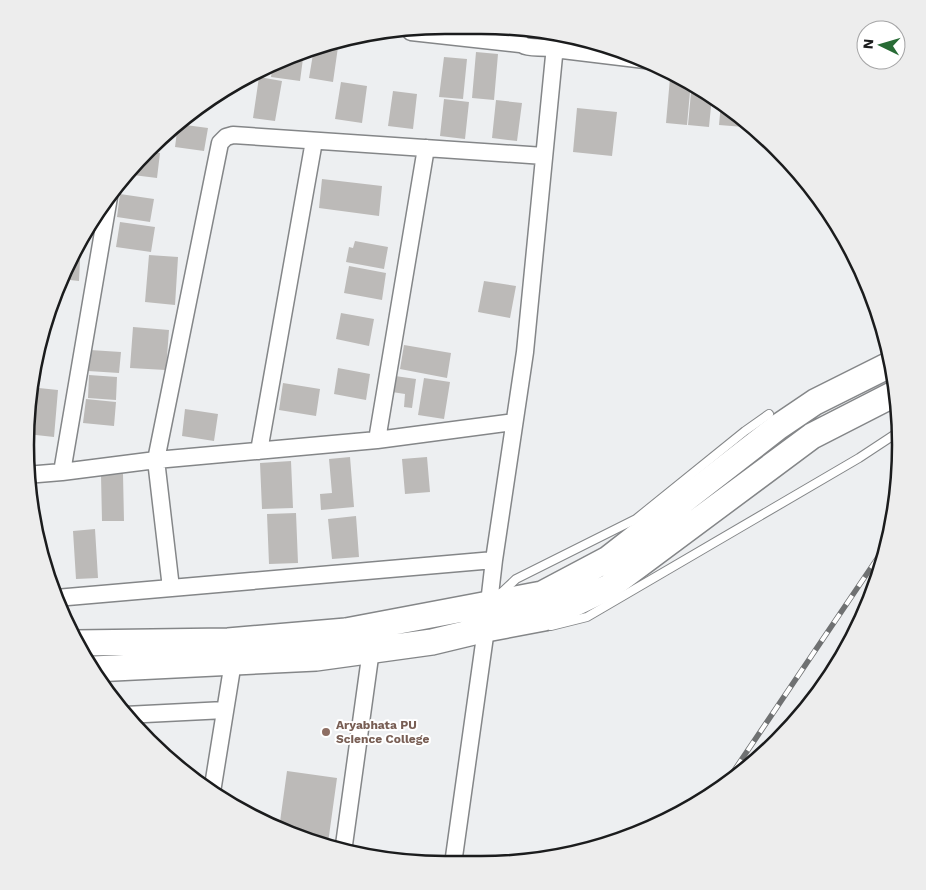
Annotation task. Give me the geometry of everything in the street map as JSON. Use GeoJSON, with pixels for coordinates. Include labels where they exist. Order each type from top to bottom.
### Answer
{"type":"FeatureCollection","features":[{"type":"Feature","properties":{"kind":"main road"},"geometry":{"type":"LineString","coordinates":[[100,669],[316,658],[432,642],[491,623],[608,558],[778,427],[815,402],[884,367]]}},
{"type":"Feature","properties":{"kind":"main road"},"geometry":{"type":"LineString","coordinates":[[85,643],[228,641],[544,618],[609,587],[812,436],[889,397]]}},
{"type":"Feature","properties":{"kind":"street"},"geometry":{"type":"LineString","coordinates":[[465,34],[519,36],[524,46],[548,47],[554,50],[615,57]]}},
{"type":"Feature","properties":{"kind":"street"},"geometry":{"type":"LineString","coordinates":[[454,856],[491,623],[494,560],[525,352],[554,50]]}},
{"type":"Feature","properties":{"kind":"street"},"geometry":{"type":"LineString","coordinates":[[171,588],[156,460],[220,143],[226,137],[233,135],[544,156]]}},
{"type":"Feature","properties":{"kind":"street"},"geometry":{"type":"LineString","coordinates":[[259,451],[314,140]]}},
{"type":"Feature","properties":{"kind":"street"},"geometry":{"type":"LineString","coordinates":[[377,440],[426,148]]}},
{"type":"Feature","properties":{"kind":"street"},"geometry":{"type":"LineString","coordinates":[[62,472],[104,216]]}},
{"type":"Feature","properties":{"kind":"street"},"geometry":{"type":"LineString","coordinates":[[35,474],[156,460],[377,440],[514,422]]}},
{"type":"Feature","properties":{"kind":"street"},"geometry":{"type":"LineString","coordinates":[[63,597],[494,560]]}},
{"type":"Feature","properties":{"kind":"street"},"geometry":{"type":"LineString","coordinates":[[344,843],[371,650]]}},
{"type":"Feature","properties":{"kind":"street"},"geometry":{"type":"LineString","coordinates":[[213,784],[233,662]]}},
{"type":"Feature","properties":{"kind":"street"},"geometry":{"type":"LineString","coordinates":[[135,715],[225,710]]}},
{"type":"Feature","properties":{"kind":"lane"},"geometry":{"type":"LineString","coordinates":[[491,623],[516,579],[636,519],[745,430],[769,414]]}},
{"type":"Feature","properties":{"kind":"lane"},"geometry":{"type":"LineString","coordinates":[[542,628],[587,617],[859,458],[892,436]]}},
{"type":"Feature","properties":{"kind":"building"},"geometry":{"type":"Polygon","coordinates":[[[338,48],[333,82],[309,78],[313,56],[338,48]]]}},
{"type":"Feature","properties":{"kind":"building"},"geometry":{"type":"Polygon","coordinates":[[[476,52],[498,54],[494,100],[472,98],[476,52]]]}},
{"type":"Feature","properties":{"kind":"building"},"geometry":{"type":"Polygon","coordinates":[[[444,57],[467,59],[463,99],[439,97],[444,57]]]}},
{"type":"Feature","properties":{"kind":"building"},"geometry":{"type":"Polygon","coordinates":[[[303,60],[300,81],[271,77],[272,72],[303,60]]]}},
{"type":"Feature","properties":{"kind":"building"},"geometry":{"type":"Polygon","coordinates":[[[259,78],[282,81],[275,121],[253,118],[259,78]]]}},
{"type":"Feature","properties":{"kind":"building"},"geometry":{"type":"Polygon","coordinates":[[[670,80],[690,91],[687,125],[666,123],[670,80]]]}},
{"type":"Feature","properties":{"kind":"building"},"geometry":{"type":"Polygon","coordinates":[[[341,82],[367,86],[362,123],[335,119],[341,82]]]}},
{"type":"Feature","properties":{"kind":"building"},"geometry":{"type":"Polygon","coordinates":[[[393,91],[417,94],[413,129],[388,126],[393,91]]]}},
{"type":"Feature","properties":{"kind":"building"},"geometry":{"type":"Polygon","coordinates":[[[691,92],[711,105],[709,127],[688,125],[691,92]]]}},
{"type":"Feature","properties":{"kind":"building"},"geometry":{"type":"Polygon","coordinates":[[[444,99],[469,102],[465,139],[440,136],[444,99]]]}},
{"type":"Feature","properties":{"kind":"building"},"geometry":{"type":"Polygon","coordinates":[[[496,100],[522,103],[517,141],[492,138],[496,100]]]}},
{"type":"Feature","properties":{"kind":"building"},"geometry":{"type":"Polygon","coordinates":[[[577,108],[617,112],[612,156],[573,152],[577,108]]]}},
{"type":"Feature","properties":{"kind":"building"},"geometry":{"type":"Polygon","coordinates":[[[720,111],[741,127],[719,125],[720,111]]]}},
{"type":"Feature","properties":{"kind":"building"},"geometry":{"type":"Polygon","coordinates":[[[187,125],[208,128],[204,151],[175,147],[177,134],[187,125]]]}},
{"type":"Feature","properties":{"kind":"building"},"geometry":{"type":"Polygon","coordinates":[[[156,152],[160,153],[157,178],[135,175],[156,152]]]}},
{"type":"Feature","properties":{"kind":"building"},"geometry":{"type":"Polygon","coordinates":[[[322,179],[382,186],[379,216],[319,208],[322,179]]]}},
{"type":"Feature","properties":{"kind":"building"},"geometry":{"type":"Polygon","coordinates":[[[120,194],[154,199],[150,222],[117,217],[120,194]]]}},
{"type":"Feature","properties":{"kind":"building"},"geometry":{"type":"Polygon","coordinates":[[[120,222],[155,227],[151,252],[116,247],[120,222]]]}},
{"type":"Feature","properties":{"kind":"building"},"geometry":{"type":"Polygon","coordinates":[[[355,241],[388,247],[384,269],[346,262],[349,247],[353,248],[355,241]]]}},
{"type":"Feature","properties":{"kind":"building"},"geometry":{"type":"Polygon","coordinates":[[[149,255],[178,257],[175,305],[145,302],[149,255]]]}},
{"type":"Feature","properties":{"kind":"building"},"geometry":{"type":"Polygon","coordinates":[[[78,260],[80,260],[79,281],[69,280],[78,260]]]}},
{"type":"Feature","properties":{"kind":"building"},"geometry":{"type":"Polygon","coordinates":[[[349,266],[386,273],[382,300],[344,293],[349,266]]]}},
{"type":"Feature","properties":{"kind":"building"},"geometry":{"type":"Polygon","coordinates":[[[484,281],[516,286],[510,318],[478,312],[484,281]]]}},
{"type":"Feature","properties":{"kind":"building"},"geometry":{"type":"Polygon","coordinates":[[[341,313],[374,319],[369,346],[336,339],[341,313]]]}},
{"type":"Feature","properties":{"kind":"building"},"geometry":{"type":"Polygon","coordinates":[[[133,327],[169,330],[166,370],[130,368],[133,327]]]}},
{"type":"Feature","properties":{"kind":"building"},"geometry":{"type":"Polygon","coordinates":[[[404,345],[451,353],[447,378],[400,369],[404,345]]]}},
{"type":"Feature","properties":{"kind":"building"},"geometry":{"type":"Polygon","coordinates":[[[90,350],[121,352],[119,373],[88,371],[90,350]]]}},
{"type":"Feature","properties":{"kind":"building"},"geometry":{"type":"Polygon","coordinates":[[[338,368],[370,374],[366,400],[334,394],[338,368]]]}},
{"type":"Feature","properties":{"kind":"building"},"geometry":{"type":"Polygon","coordinates":[[[89,375],[117,377],[116,400],[88,398],[89,375]]]}},
{"type":"Feature","properties":{"kind":"building"},"geometry":{"type":"Polygon","coordinates":[[[395,376],[416,379],[412,408],[404,407],[405,394],[392,392],[395,376]]]}},
{"type":"Feature","properties":{"kind":"building"},"geometry":{"type":"Polygon","coordinates":[[[424,378],[450,382],[444,419],[418,415],[424,378]]]}},
{"type":"Feature","properties":{"kind":"building"},"geometry":{"type":"Polygon","coordinates":[[[283,383],[320,389],[316,416],[279,410],[283,383]]]}},
{"type":"Feature","properties":{"kind":"building"},"geometry":{"type":"Polygon","coordinates":[[[38,388],[58,390],[54,437],[34,435],[38,388]]]}},
{"type":"Feature","properties":{"kind":"building"},"geometry":{"type":"Polygon","coordinates":[[[86,399],[116,402],[114,426],[83,423],[86,399]]]}},
{"type":"Feature","properties":{"kind":"building"},"geometry":{"type":"Polygon","coordinates":[[[185,409],[218,414],[214,441],[182,436],[185,409]]]}},
{"type":"Feature","properties":{"kind":"building"},"geometry":{"type":"Polygon","coordinates":[[[350,457],[354,507],[321,510],[320,494],[332,493],[329,459],[350,457]]]}},
{"type":"Feature","properties":{"kind":"building"},"geometry":{"type":"Polygon","coordinates":[[[427,457],[430,492],[405,494],[402,459],[427,457]]]}},
{"type":"Feature","properties":{"kind":"building"},"geometry":{"type":"Polygon","coordinates":[[[291,461],[293,508],[262,509],[260,463],[291,461]]]}},
{"type":"Feature","properties":{"kind":"building"},"geometry":{"type":"Polygon","coordinates":[[[123,474],[124,521],[102,521],[101,475],[123,474]]]}},
{"type":"Feature","properties":{"kind":"building"},"geometry":{"type":"Polygon","coordinates":[[[296,513],[298,563],[269,564],[267,514],[296,513]]]}},
{"type":"Feature","properties":{"kind":"building"},"geometry":{"type":"Polygon","coordinates":[[[356,516],[359,557],[332,559],[328,519],[356,516]]]}},
{"type":"Feature","properties":{"kind":"building"},"geometry":{"type":"Polygon","coordinates":[[[95,529],[98,578],[76,579],[73,531],[95,529]]]}},
{"type":"Feature","properties":{"kind":"building"},"geometry":{"type":"Polygon","coordinates":[[[287,771],[337,778],[329,839],[280,821],[287,771]]]}},
{"type":"Feature","properties":{"kind":"railway"},"geometry":{"type":"LineString","coordinates":[[737,766],[874,563]]}},
{"type":"Feature","properties":{"kind":"place","name":"Aryabhata PU Science College"},"geometry":{"type":"Point","coordinates":[326,732]}}]}
